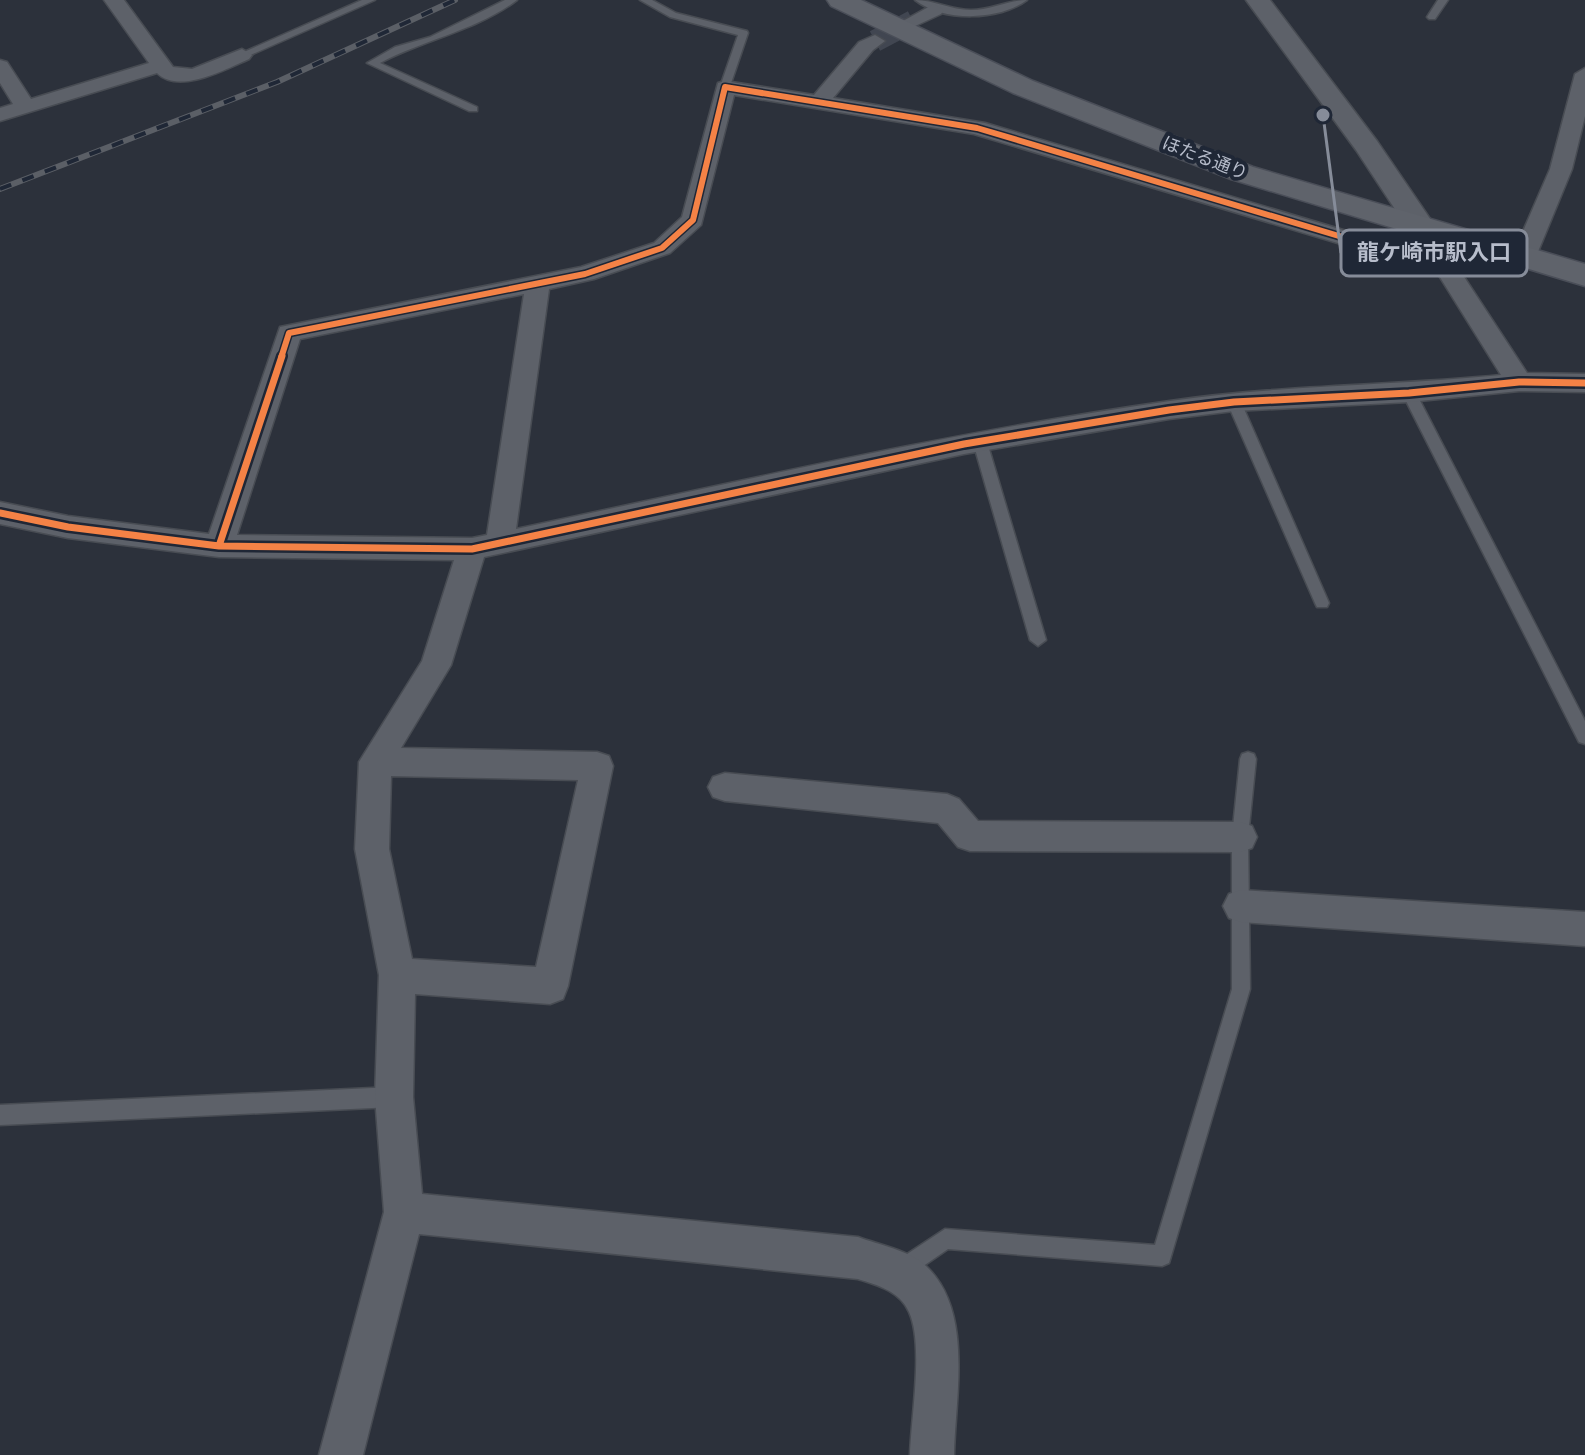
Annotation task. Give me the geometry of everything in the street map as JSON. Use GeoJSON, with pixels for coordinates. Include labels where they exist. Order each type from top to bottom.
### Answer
{"type":"FeatureCollection","features":[{"type":"Feature","properties":{"kind":"main road","name":"ほたる通り"},"geometry":{"type":"LineString","coordinates":[[840,0],[1023,87],[1256,178],[1429,240],[1585,275]]}},
{"type":"Feature","properties":{"kind":"street"},"geometry":{"type":"LineString","coordinates":[[114,0],[167,73],[195,75],[242,55]]}},
{"type":"Feature","properties":{"kind":"street"},"geometry":{"type":"LineString","coordinates":[[1258,0],[1367,147],[1519,382]]}},
{"type":"Feature","properties":{"kind":"street"},"geometry":{"type":"LineString","coordinates":[[913,21],[927,5]]}},
{"type":"Feature","properties":{"kind":"street"},"geometry":{"type":"LineString","coordinates":[[819,102],[866,46],[875,41]]}},
{"type":"Feature","properties":{"kind":"street"},"geometry":{"type":"LineString","coordinates":[[0,66],[25,107]]}},
{"type":"Feature","properties":{"kind":"street"},"geometry":{"type":"LineString","coordinates":[[0,115],[160,66]]}},
{"type":"Feature","properties":{"kind":"street"},"geometry":{"type":"LineString","coordinates":[[1523,259],[1561,169],[1585,74]]}},
{"type":"Feature","properties":{"kind":"street"},"geometry":{"type":"LineString","coordinates":[[219,546],[289,333],[585,274],[662,248],[693,220],[725,87],[977,128],[1389,251],[1429,240]]}},
{"type":"Feature","properties":{"kind":"street"},"geometry":{"type":"LineString","coordinates":[[341,1455],[404,1212],[394,1097],[397,975],[372,849],[375,762],[436,665],[486,546],[538,283]]}},
{"type":"Feature","properties":{"kind":"street"},"geometry":{"type":"LineString","coordinates":[[0,513],[68,527],[219,546],[486,546],[980,442],[1234,402],[1409,393],[1519,382],[1585,383]]}},
{"type":"Feature","properties":{"kind":"street"},"geometry":{"type":"LineString","coordinates":[[375,762],[597,766],[550,986],[397,975]]}},
{"type":"Feature","properties":{"kind":"street"},"geometry":{"type":"LineString","coordinates":[[725,787],[947,809],[970,836],[1240,837]]}},
{"type":"Feature","properties":{"kind":"street"},"geometry":{"type":"LineString","coordinates":[[1241,906],[1585,929]]}},
{"type":"Feature","properties":{"kind":"street"},"geometry":{"type":"LineString","coordinates":[[404,1212],[858,1258],[898,1272],[913,1281],[936,1324],[932,1455]]}},
{"type":"Feature","properties":{"kind":"lane"},"geometry":{"type":"LineString","coordinates":[[242,55],[370,0]]}},
{"type":"Feature","properties":{"kind":"lane"},"geometry":{"type":"LineString","coordinates":[[473,109],[372,63],[399,49],[434,39],[512,0]]}},
{"type":"Feature","properties":{"kind":"lane"},"geometry":{"type":"LineString","coordinates":[[645,0],[673,15],[743,33],[725,87]]}},
{"type":"Feature","properties":{"kind":"lane"},"geometry":{"type":"LineString","coordinates":[[927,5],[957,13],[1013,5],[1022,0]]}},
{"type":"Feature","properties":{"kind":"lane"},"geometry":{"type":"LineString","coordinates":[[1432,17],[1443,0]]}},
{"type":"Feature","properties":{"kind":"lane"},"geometry":{"type":"LineString","coordinates":[[1409,393],[1585,737]]}},
{"type":"Feature","properties":{"kind":"lane"},"geometry":{"type":"LineString","coordinates":[[1234,402],[1322,603]]}},
{"type":"Feature","properties":{"kind":"lane"},"geometry":{"type":"LineString","coordinates":[[980,442],[1038,640]]}},
{"type":"Feature","properties":{"kind":"lane"},"geometry":{"type":"LineString","coordinates":[[898,1272],[945,1239],[1162,1256],[1241,989],[1240,837],[1248,759]]}},
{"type":"Feature","properties":{"kind":"lane"},"geometry":{"type":"LineString","coordinates":[[0,1115],[394,1097]]}},
{"type":"Feature","properties":{"kind":"tunnel"},"geometry":{"type":"LineString","coordinates":[[875,41],[913,21]]}},
{"type":"Feature","properties":{"kind":"railway"},"geometry":{"type":"LineString","coordinates":[[0,189],[277,82],[455,0]]}},
{"type":"Feature","properties":{"kind":"cycle path"},"geometry":{"type":"LineString","coordinates":[[219,546],[289,333],[585,274],[662,248],[693,220],[725,87],[977,128],[1389,251],[1436,251]]}},
{"type":"Feature","properties":{"kind":"cycle path"},"geometry":{"type":"LineString","coordinates":[[0,513],[68,527],[219,546],[472,549],[964,444],[1169,410],[1234,402],[1409,393],[1519,382],[1585,383]]}},
{"type":"Feature","properties":{"kind":"place","name":"龍ケ崎市駅入口"},"geometry":{"type":"Point","coordinates":[1323,115]}}]}
